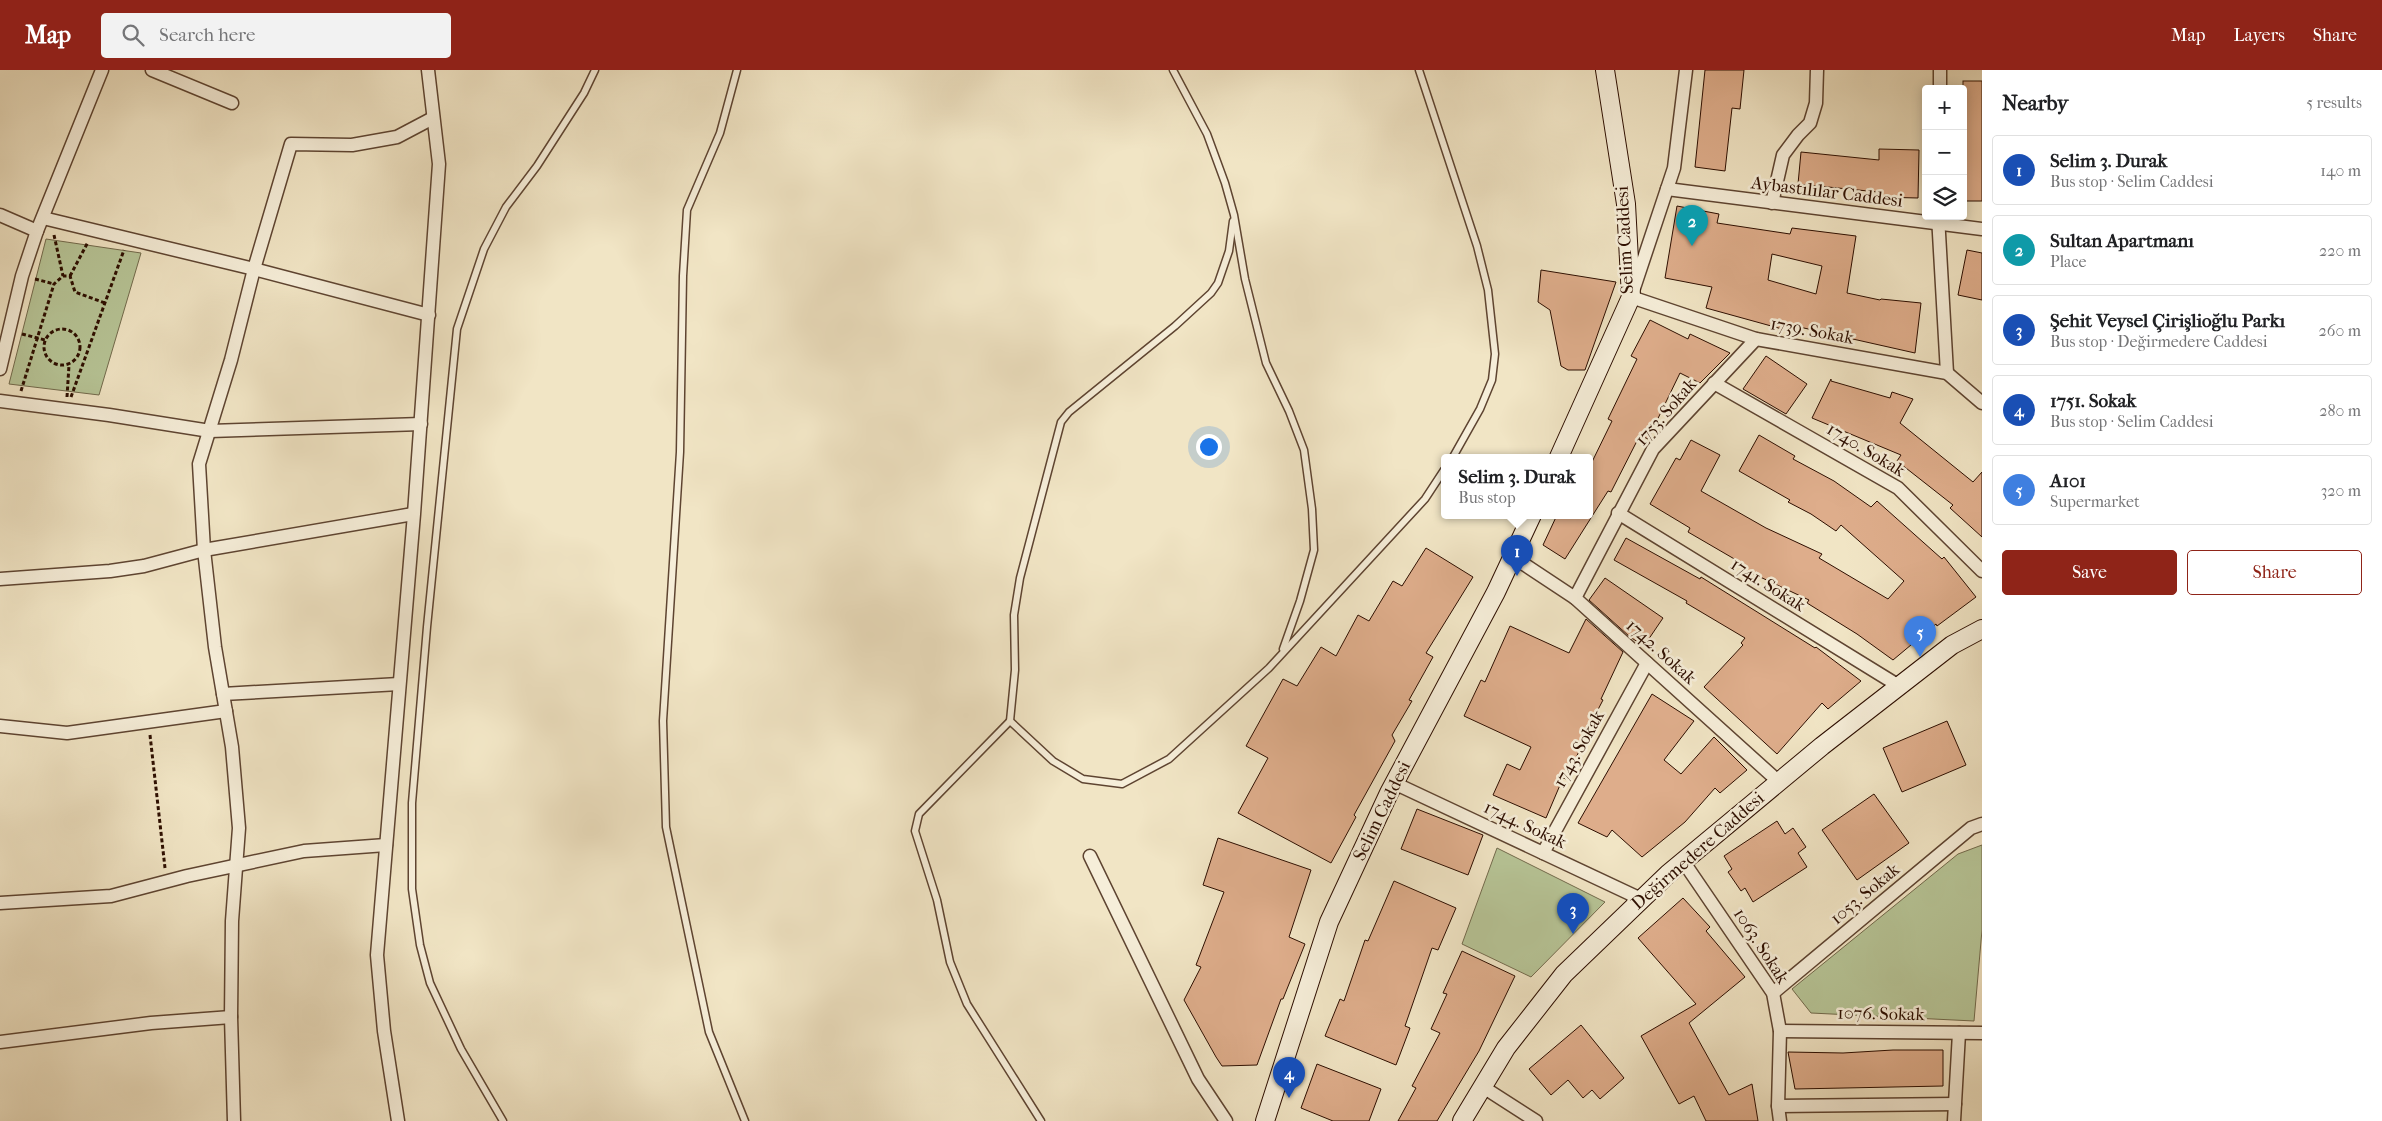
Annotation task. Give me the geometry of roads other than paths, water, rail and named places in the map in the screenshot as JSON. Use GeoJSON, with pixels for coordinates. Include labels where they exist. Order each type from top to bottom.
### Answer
{"type":"FeatureCollection","features":[{"type":"Feature","properties":{"kind":"main road","name":"Selim Caddesi"},"geometry":{"type":"LineString","coordinates":[[1560,454],[1631,297],[1626,204],[1605,70]]}},
{"type":"Feature","properties":{"kind":"main road","name":"Selim Caddesi"},"geometry":{"type":"LineString","coordinates":[[1265,1121],[1329,922],[1394,783],[1513,556],[1530,519]]}},
{"type":"Feature","properties":{"kind":"main road","name":"Değirmedere Caddesi"},"geometry":{"type":"LineString","coordinates":[[1462,1121],[1506,1048],[1564,974],[1682,861],[1952,645],[1982,629]]}},
{"type":"Feature","properties":{"kind":"street"},"geometry":{"type":"LineString","coordinates":[[0,369],[22,276],[37,231],[47,219],[102,70]]}},
{"type":"Feature","properties":{"kind":"street"},"geometry":{"type":"LineString","coordinates":[[152,70],[232,103]]}},
{"type":"Feature","properties":{"kind":"street"},"geometry":{"type":"LineString","coordinates":[[398,1121],[384,1031],[377,955],[421,424],[439,164],[428,70]]}},
{"type":"Feature","properties":{"kind":"street"},"geometry":{"type":"LineString","coordinates":[[1631,297],[1674,168],[1686,70]]}},
{"type":"Feature","properties":{"kind":"street"},"geometry":{"type":"LineString","coordinates":[[1772,202],[1783,154],[1810,123],[1816,103],[1818,70]]}},
{"type":"Feature","properties":{"kind":"street"},"geometry":{"type":"LineString","coordinates":[[1940,70],[1940,85]]}},
{"type":"Feature","properties":{"kind":"street"},"geometry":{"type":"LineString","coordinates":[[234,1121],[230,1017],[232,922],[239,828],[232,747],[215,647],[204,550],[199,464],[291,144],[352,145],[397,137],[433,118]]}},
{"type":"Feature","properties":{"kind":"street","name":"Aybastılılar Caddesi"},"geometry":{"type":"LineString","coordinates":[[1667,189],[1922,218]]}},
{"type":"Feature","properties":{"kind":"street"},"geometry":{"type":"LineString","coordinates":[[0,215],[37,231]]}},
{"type":"Feature","properties":{"kind":"street"},"geometry":{"type":"LineString","coordinates":[[47,219],[254,269],[429,315]]}},
{"type":"Feature","properties":{"kind":"street"},"geometry":{"type":"LineString","coordinates":[[1938,220],[1946,373]]}},
{"type":"Feature","properties":{"kind":"street","name":"Aybastılılar Caddesi"},"geometry":{"type":"LineString","coordinates":[[1938,220],[1982,229]]}},
{"type":"Feature","properties":{"kind":"street","name":"1739. Sokak"},"geometry":{"type":"LineString","coordinates":[[1631,297],[1756,339],[1946,373],[1982,403]]}},
{"type":"Feature","properties":{"kind":"street","name":"1753. Sokak"},"geometry":{"type":"LineString","coordinates":[[1574,598],[1653,449],[1756,339]]}},
{"type":"Feature","properties":{"kind":"street","name":"1740. Sokak"},"geometry":{"type":"LineString","coordinates":[[1714,383],[1898,488],[1982,571]]}},
{"type":"Feature","properties":{"kind":"street"},"geometry":{"type":"LineString","coordinates":[[0,401],[210,431],[421,424]]}},
{"type":"Feature","properties":{"kind":"street","name":"1741. Sokak"},"geometry":{"type":"LineString","coordinates":[[1618,512],[1899,686]]}},
{"type":"Feature","properties":{"kind":"street"},"geometry":{"type":"LineString","coordinates":[[0,579],[110,571],[144,566],[204,550],[413,514]]}},
{"type":"Feature","properties":{"kind":"street","name":"1742. Sokak"},"geometry":{"type":"LineString","coordinates":[[1513,556],[1574,598],[1779,782]]}},
{"type":"Feature","properties":{"kind":"street","name":"1743. Sokak"},"geometry":{"type":"LineString","coordinates":[[1543,853],[1646,663]]}},
{"type":"Feature","properties":{"kind":"street"},"geometry":{"type":"LineString","coordinates":[[223,694],[399,684]]}},
{"type":"Feature","properties":{"kind":"street"},"geometry":{"type":"LineString","coordinates":[[0,726],[67,733],[226,711]]}},
{"type":"Feature","properties":{"kind":"street","name":"1744. Sokak"},"geometry":{"type":"LineString","coordinates":[[1394,783],[1642,899]]}},
{"type":"Feature","properties":{"kind":"street","name":"1053. Sokak"},"geometry":{"type":"LineString","coordinates":[[1773,993],[1971,828],[1982,824]]}},
{"type":"Feature","properties":{"kind":"street"},"geometry":{"type":"LineString","coordinates":[[0,904],[111,896],[236,865],[312,850],[386,845]]}},
{"type":"Feature","properties":{"kind":"street"},"geometry":{"type":"LineString","coordinates":[[1090,856],[1198,1079],[1226,1121]]}},
{"type":"Feature","properties":{"kind":"street","name":"1063. Sokak"},"geometry":{"type":"LineString","coordinates":[[1682,861],[1773,993],[1780,1031],[1778,1106],[1780,1121]]}},
{"type":"Feature","properties":{"kind":"street"},"geometry":{"type":"LineString","coordinates":[[0,1042],[151,1023],[230,1017]]}},
{"type":"Feature","properties":{"kind":"street","name":"1076. Sokak"},"geometry":{"type":"LineString","coordinates":[[1780,1031],[1982,1033]]}},
{"type":"Feature","properties":{"kind":"street"},"geometry":{"type":"LineString","coordinates":[[1954,1121],[1959,1033]]}},
{"type":"Feature","properties":{"kind":"street"},"geometry":{"type":"LineString","coordinates":[[1482,1087],[1536,1121]]}},
{"type":"Feature","properties":{"kind":"street"},"geometry":{"type":"LineString","coordinates":[[1778,1106],[1955,1104]]}},
{"type":"Feature","properties":{"kind":"lane"},"geometry":{"type":"LineString","coordinates":[[503,1121],[461,1049],[430,983],[420,945],[412,889],[412,803],[427,627],[457,329],[484,249],[506,208],[584,93],[595,70]]}},
{"type":"Feature","properties":{"kind":"lane"},"geometry":{"type":"LineString","coordinates":[[737,70],[720,133],[687,210],[683,276],[680,452],[663,721],[666,828],[709,1032],[745,1121]]}},
{"type":"Feature","properties":{"kind":"lane"},"geometry":{"type":"LineString","coordinates":[[1173,70],[1207,134],[1234,215],[1245,279],[1266,363],[1289,410],[1304,450],[1312,509],[1314,550],[1300,601],[1281,654]]}},
{"type":"Feature","properties":{"kind":"lane"},"geometry":{"type":"LineString","coordinates":[[1419,70],[1477,246],[1488,290],[1495,354],[1492,380],[1480,409],[1456,454]]}},
{"type":"Feature","properties":{"kind":"lane"},"geometry":{"type":"LineString","coordinates":[[1041,1121],[967,1004],[950,962],[937,900],[915,831],[919,814],[1010,721],[1015,670],[1014,615],[1020,578],[1061,422],[1069,412],[1175,326],[1211,293],[1218,282],[1229,251],[1234,215]]}},
{"type":"Feature","properties":{"kind":"lane"},"geometry":{"type":"LineString","coordinates":[[1010,721],[1053,761],[1083,779],[1122,784],[1169,759],[1269,668],[1425,499],[1441,475]]}},
{"type":"Feature","properties":{"kind":"place","name":"Sultan Apartmanı"},"geometry":{"type":"Point","coordinates":[1692,246]}},
{"type":"Feature","properties":{"kind":"place","name":"Selim 3. Durak"},"geometry":{"type":"Point","coordinates":[1517,576]}},
{"type":"Feature","properties":{"kind":"place","name":"A101"},"geometry":{"type":"Point","coordinates":[1920,657]}},
{"type":"Feature","properties":{"kind":"place","name":"Şehit Veysel Çirişlioğlu Parkı"},"geometry":{"type":"Point","coordinates":[1573,934]}},
{"type":"Feature","properties":{"kind":"place","name":"1751. Sokak"},"geometry":{"type":"Point","coordinates":[1289,1098]}}]}
